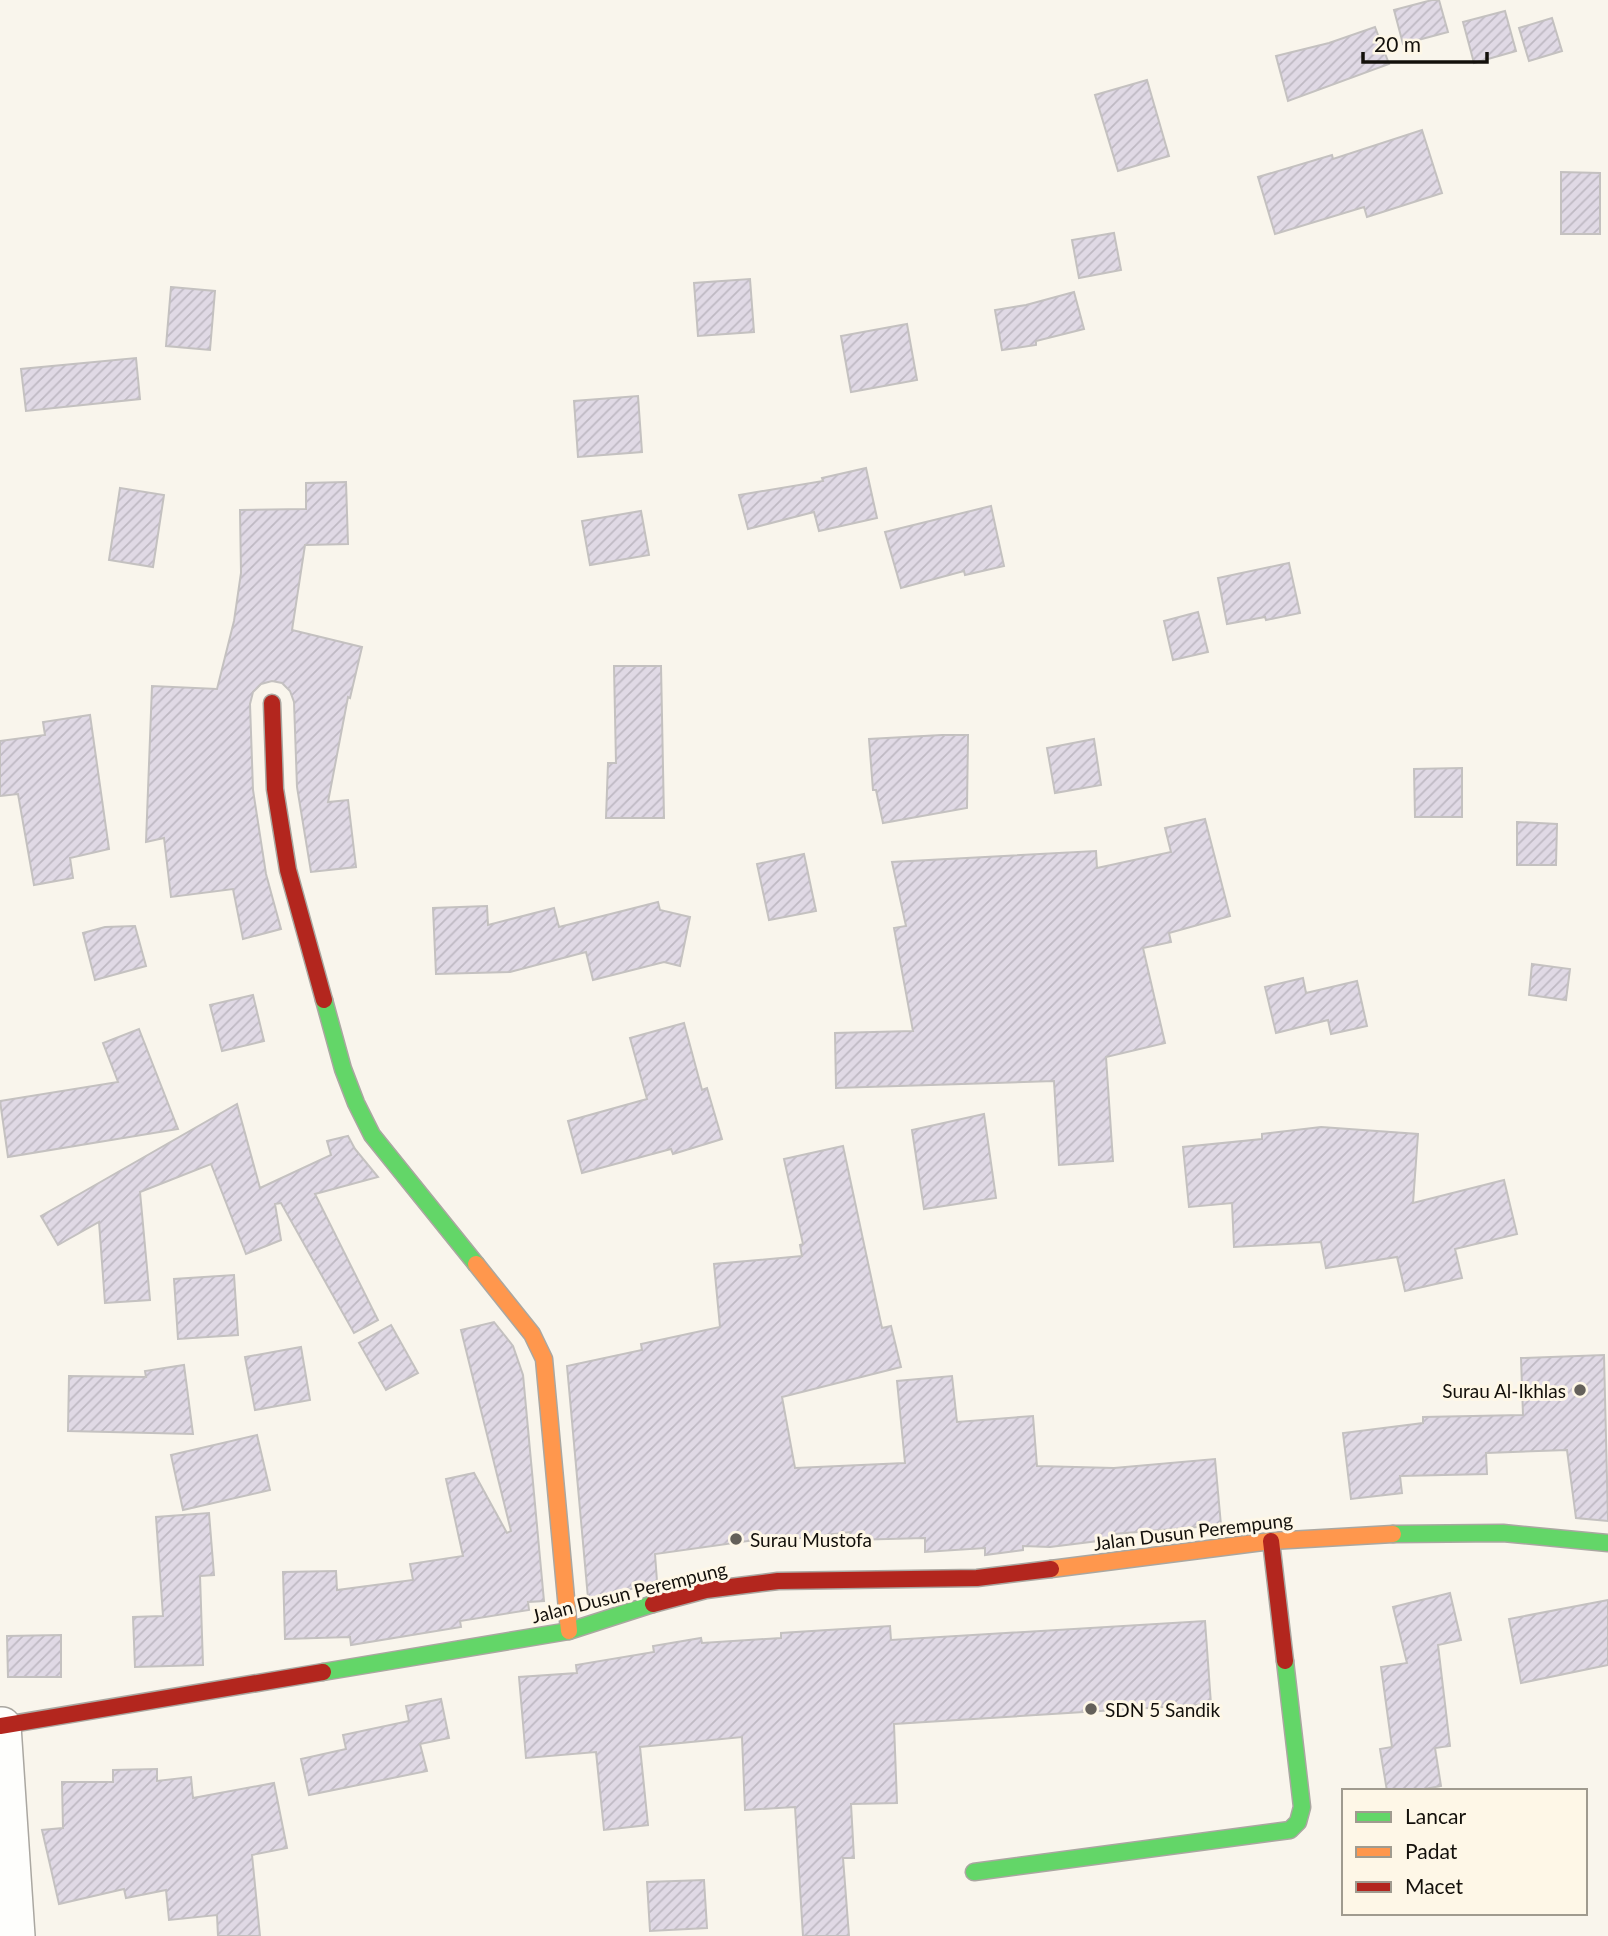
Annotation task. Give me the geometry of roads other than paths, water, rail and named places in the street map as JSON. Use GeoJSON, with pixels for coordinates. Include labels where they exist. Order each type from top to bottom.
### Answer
{"type":"FeatureCollection","features":[{"type":"Feature","properties":{"kind":"street"},"geometry":{"type":"LineString","coordinates":[[272,703],[275,789],[288,870],[343,1069],[356,1103],[372,1135],[532,1334],[544,1359],[569,1632]]}},
{"type":"Feature","properties":{"kind":"street","name":"Jalan Dusun Perempung"},"geometry":{"type":"LineString","coordinates":[[1,1726],[569,1632],[706,1590],[778,1581],[977,1578],[1271,1541],[1454,1532],[1503,1533],[1608,1543]]}},
{"type":"Feature","properties":{"kind":"street"},"geometry":{"type":"LineString","coordinates":[[974,1872],[1286,1832],[1295,1828],[1301,1819],[1302,1807],[1271,1541]]}},
{"type":"Feature","properties":{"kind":"street"},"geometry":{"type":"LineString","coordinates":[[1,1726],[16,1936]]}},
{"type":"Feature","properties":{"kind":"place","name":"Surau Al-Ikhlas"},"geometry":{"type":"Point","coordinates":[1580,1390]}},
{"type":"Feature","properties":{"kind":"place","name":"Surau Mustofa"},"geometry":{"type":"Point","coordinates":[736,1539]}},
{"type":"Feature","properties":{"kind":"place","name":"SDN 5 Sandik"},"geometry":{"type":"Point","coordinates":[1091,1709]}}]}
